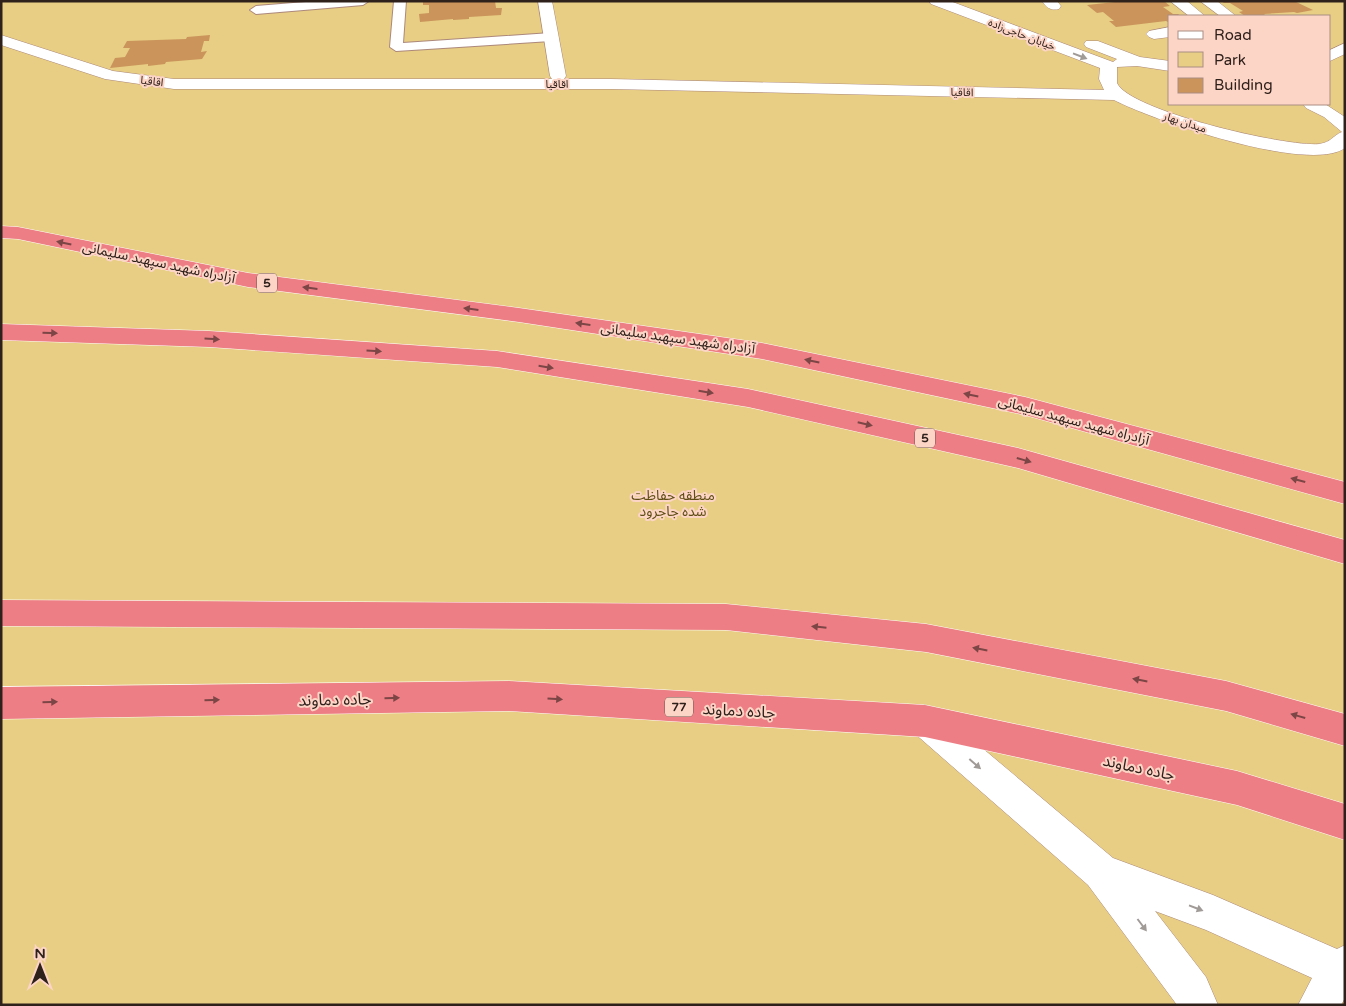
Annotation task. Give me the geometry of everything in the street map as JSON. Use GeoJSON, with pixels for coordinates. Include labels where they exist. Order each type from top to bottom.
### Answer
{"type":"FeatureCollection","features":[{"type":"Feature","properties":{"kind":"highway","name":"آزادراه شهید سپهبد سلیمانی"},"geometry":{"type":"LineString","coordinates":[[1,232],[18,233],[248,280],[519,315],[762,351],[1025,406],[1345,493]]}},
{"type":"Feature","properties":{"kind":"highway","name":"5"},"geometry":{"type":"LineString","coordinates":[[1,332],[209,339],[498,359],[748,398],[1018,458],[1345,552]]}},
{"type":"Feature","properties":{"kind":"highway"},"geometry":{"type":"LineString","coordinates":[[1,613],[726,617],[926,638],[1226,696],[1345,730]]}},
{"type":"Feature","properties":{"kind":"highway","name":"جاده دماوند"},"geometry":{"type":"LineString","coordinates":[[1,703],[508,696],[925,721],[1237,788],[1345,822]]}},
{"type":"Feature","properties":{"kind":"street"},"geometry":{"type":"LineString","coordinates":[[544,1],[558,76]]}},
{"type":"Feature","properties":{"kind":"street","name":"خیابان حاجی‌زاده"},"geometry":{"type":"LineString","coordinates":[[936,1],[1109,66]]}},
{"type":"Feature","properties":{"kind":"street"},"geometry":{"type":"LineString","coordinates":[[1177,1],[1197,15]]}},
{"type":"Feature","properties":{"kind":"street"},"geometry":{"type":"LineString","coordinates":[[1207,1],[1228,15]]}},
{"type":"Feature","properties":{"kind":"street","name":"خیابان حاجی‌زاده"},"geometry":{"type":"LineString","coordinates":[[1064,33],[1137,61]]}},
{"type":"Feature","properties":{"kind":"street","name":"اقاقیا"},"geometry":{"type":"LineString","coordinates":[[1,40],[111,76],[174,84],[611,84],[1118,95]]}},
{"type":"Feature","properties":{"kind":"street"},"geometry":{"type":"LineString","coordinates":[[1331,55],[1345,48]]}},
{"type":"Feature","properties":{"kind":"street"},"geometry":{"type":"LineString","coordinates":[[1118,95],[1107,81],[1106,74],[1109,66],[1137,61],[1168,66]]}},
{"type":"Feature","properties":{"kind":"street","name":"میدان بهار"},"geometry":{"type":"LineString","coordinates":[[1118,95],[1170,118],[1241,138],[1274,145],[1316,149],[1333,147],[1341,143],[1345,137]]}},
{"type":"Feature","properties":{"kind":"street"},"geometry":{"type":"LineString","coordinates":[[1314,105],[1339,120],[1345,128]]}},
{"type":"Feature","properties":{"kind":"street"},"geometry":{"type":"LineString","coordinates":[[925,721],[1101,872],[1192,991],[1198,1005]]}},
{"type":"Feature","properties":{"kind":"street"},"geometry":{"type":"LineString","coordinates":[[1101,872],[1213,914],[1342,968],[1318,1005]]}},
{"type":"Feature","properties":{"kind":"lane"},"geometry":{"type":"LineString","coordinates":[[256,10],[363,1]]}},
{"type":"Feature","properties":{"kind":"lane"},"geometry":{"type":"LineString","coordinates":[[400,1],[396,47],[551,37]]}},
{"type":"Feature","properties":{"kind":"green space","name":"منطقه حفاظت شده جاجرود"},"geometry":{"type":"Polygon","coordinates":[[[1,1],[1345,1],[1345,1005],[1,1005],[1,1]]]}},
{"type":"Feature","properties":{"kind":"building"},"geometry":{"type":"Polygon","coordinates":[[[423,1],[495,1],[496,8],[502,8],[501,15],[420,22],[419,14],[429,13],[429,5],[423,5],[423,1]]]}},
{"type":"Feature","properties":{"kind":"building"},"geometry":{"type":"Polygon","coordinates":[[[1113,1],[1164,1],[1170,6],[1163,7],[1173,14],[1180,15],[1168,15],[1168,22],[1116,27],[1109,21],[1114,21],[1103,12],[1097,13],[1087,5],[1115,2],[1113,1]]]}},
{"type":"Feature","properties":{"kind":"building"},"geometry":{"type":"Polygon","coordinates":[[[1221,1],[1294,1],[1313,10],[1297,13],[1244,15],[1239,12],[1243,11],[1230,3],[1221,1]]]}},
{"type":"Feature","properties":{"kind":"building"},"geometry":{"type":"Polygon","coordinates":[[[210,35],[209,41],[204,41],[201,52],[207,51],[202,59],[166,62],[165,64],[148,66],[148,64],[110,68],[115,58],[125,57],[130,48],[123,48],[127,41],[186,39],[187,37],[210,35]]]}}]}
